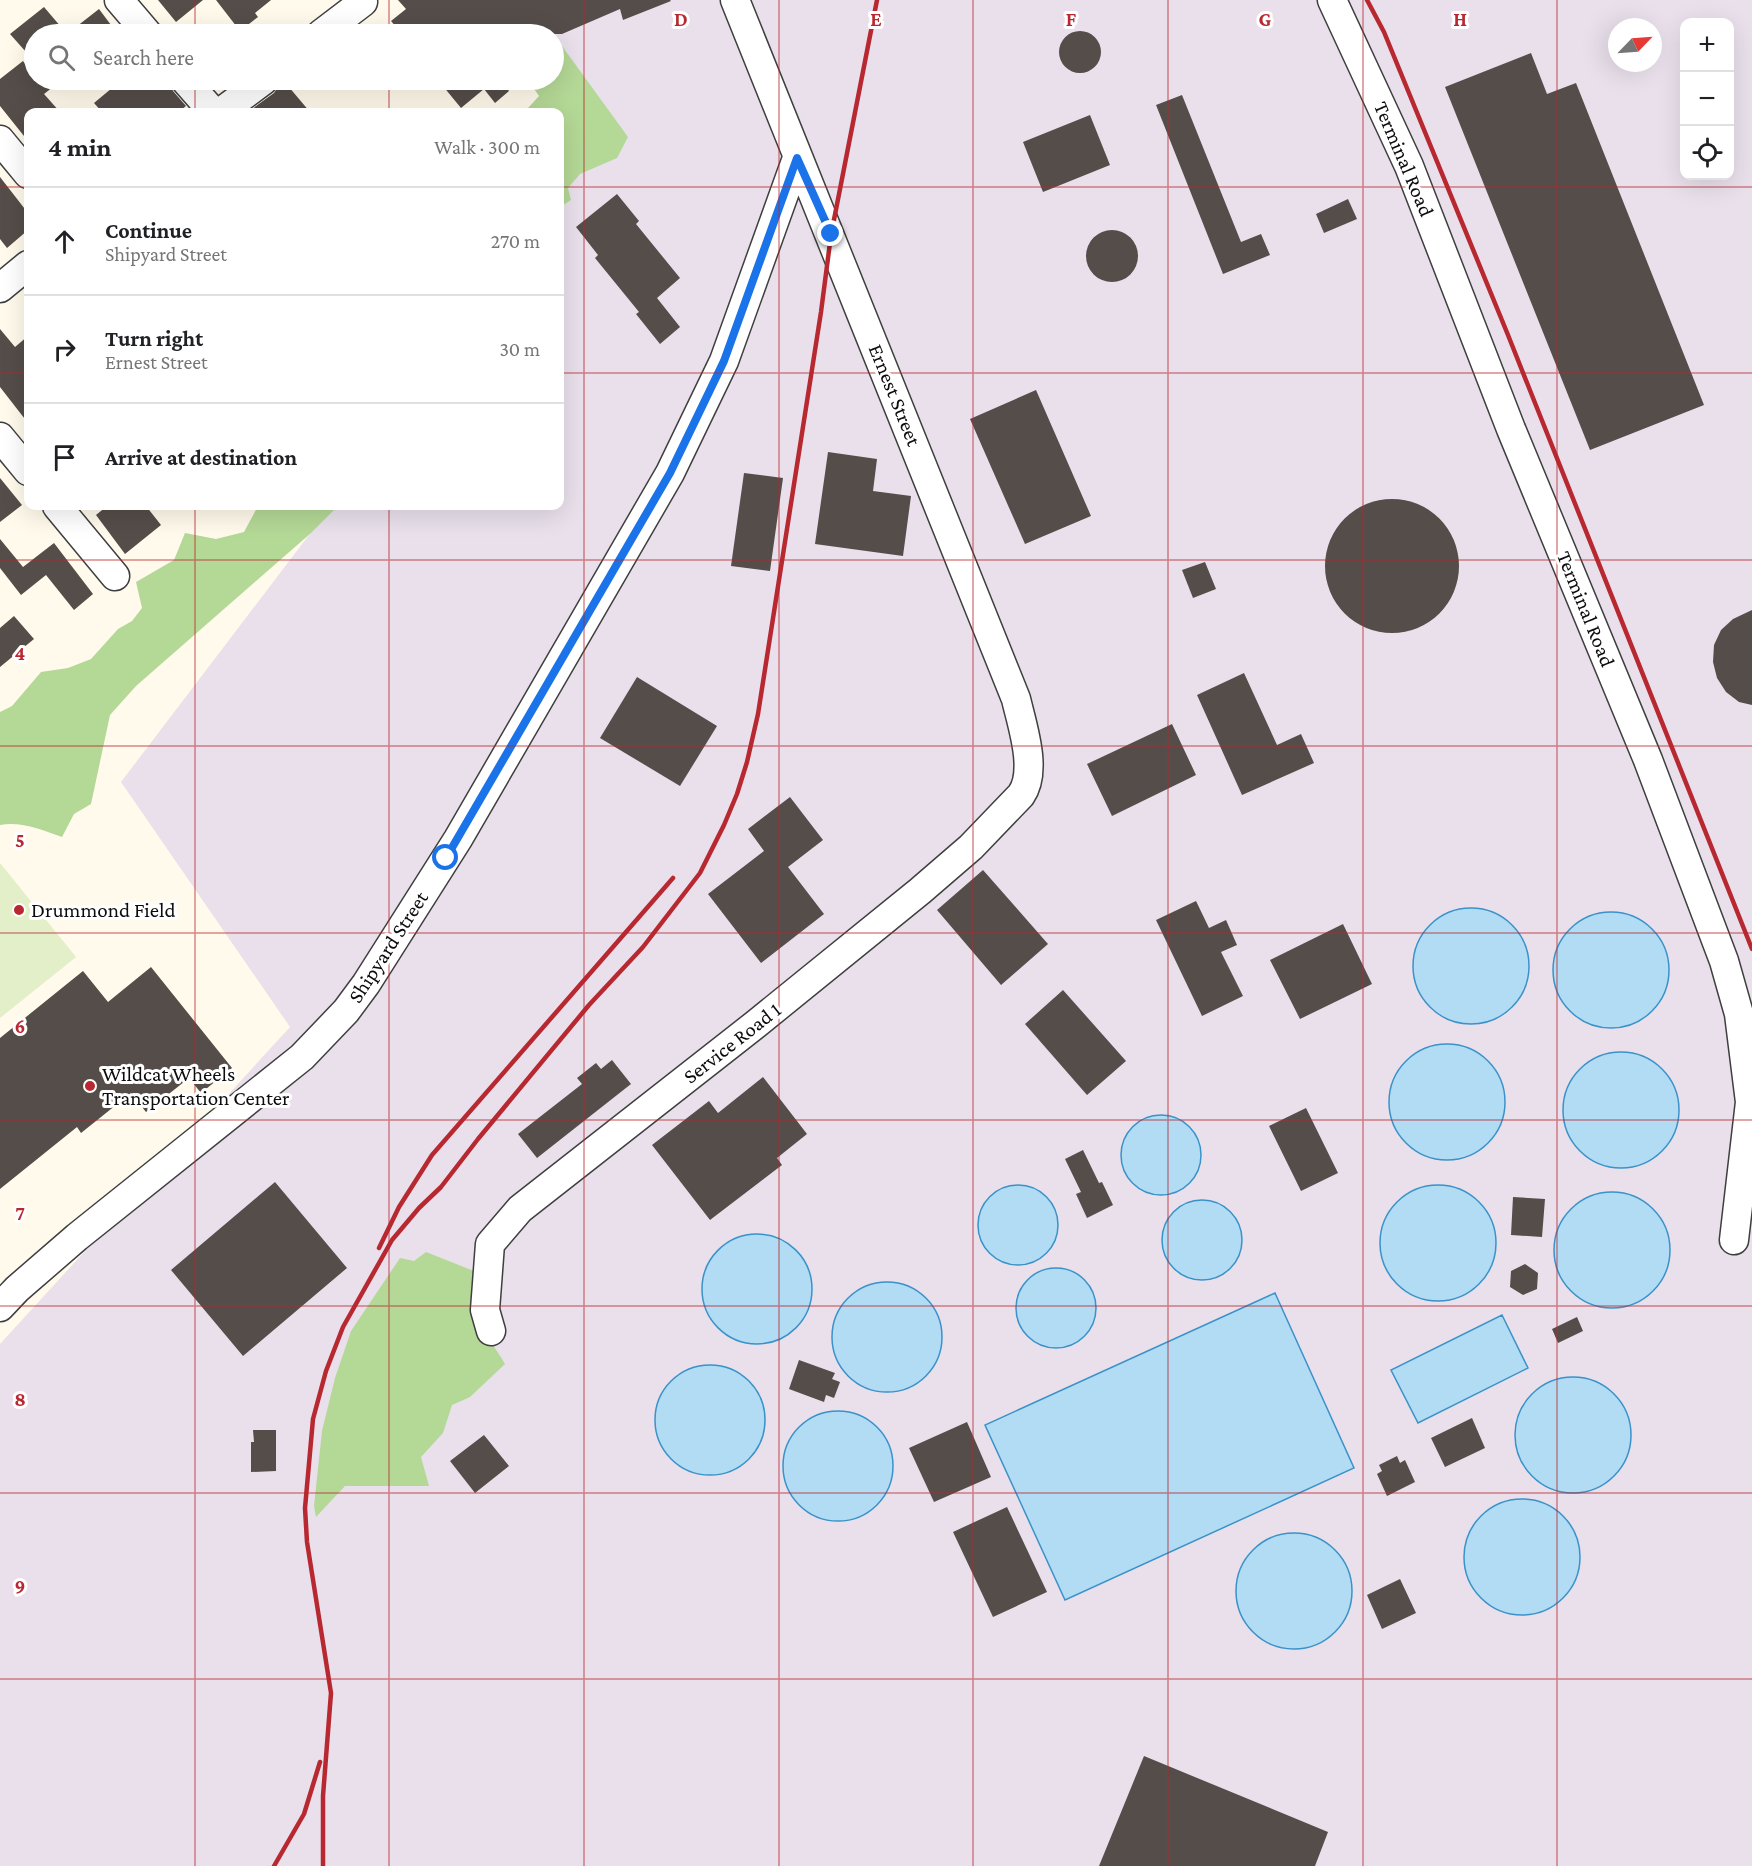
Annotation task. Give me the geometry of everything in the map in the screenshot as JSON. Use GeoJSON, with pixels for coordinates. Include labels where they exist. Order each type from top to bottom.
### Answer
{"type":"FeatureCollection","features":[{"type":"Feature","properties":{"kind":"street"},"geometry":{"type":"LineString","coordinates":[[119,0],[139,24]]}},
{"type":"Feature","properties":{"kind":"street","name":"Ernest Street"},"geometry":{"type":"LineString","coordinates":[[735,0],[1016,699],[1028,749],[1029,775],[1026,789],[1021,795]]}},
{"type":"Feature","properties":{"kind":"street","name":"Terminal Road"},"geometry":{"type":"LineString","coordinates":[[1332,0],[1409,166],[1512,429],[1648,760],[1724,961],[1739,1014],[1750,1102],[1734,1240]]}},
{"type":"Feature","properties":{"kind":"street"},"geometry":{"type":"LineString","coordinates":[[338,24],[368,7]]}},
{"type":"Feature","properties":{"kind":"street"},"geometry":{"type":"LineString","coordinates":[[194,90],[210,108]]}},
{"type":"Feature","properties":{"kind":"street"},"geometry":{"type":"LineString","coordinates":[[226,108],[251,90]]}},
{"type":"Feature","properties":{"kind":"street"},"geometry":{"type":"LineString","coordinates":[[0,140],[24,169]]}},
{"type":"Feature","properties":{"kind":"street","name":"Shipyard Street"},"geometry":{"type":"LineString","coordinates":[[0,1307],[17,1288],[77,1237],[302,1057],[340,1018],[359,993],[458,839],[670,473],[724,361],[797,158]]}},
{"type":"Feature","properties":{"kind":"street"},"geometry":{"type":"LineString","coordinates":[[0,288],[24,268]]}},
{"type":"Feature","properties":{"kind":"street"},"geometry":{"type":"LineString","coordinates":[[0,437],[24,466]]}},
{"type":"Feature","properties":{"kind":"street"},"geometry":{"type":"LineString","coordinates":[[60,510],[115,576]]}},
{"type":"Feature","properties":{"kind":"street","name":"Service Road 1"},"geometry":{"type":"LineString","coordinates":[[488,1321],[490,1244],[520,1209],[756,1024],[920,891],[971,847],[1021,795]]}},
{"type":"Feature","properties":{"kind":"shaded area"},"geometry":{"type":"Polygon","coordinates":[[[496,0],[1752,0],[1752,1866],[0,1866],[0,1344],[290,1027],[121,782],[328,510],[564,510],[564,185],[591,146],[560,90],[564,90],[564,24],[509,24],[496,0]]]}},
{"type":"Feature","properties":{"kind":"green space"},"geometry":{"type":"Polygon","coordinates":[[[564,49],[628,137],[617,158],[580,174],[568,188],[571,200],[564,204],[564,108],[528,108],[539,96],[535,90],[564,90],[564,49]]]}},
{"type":"Feature","properties":{"kind":"green space"},"geometry":{"type":"Polygon","coordinates":[[[256,510],[334,510],[311,533],[136,686],[110,715],[91,804],[74,814],[62,837],[24,825],[0,825],[0,712],[12,706],[41,672],[68,668],[91,659],[118,629],[132,621],[142,608],[136,582],[174,560],[185,533],[216,539],[244,532],[256,510]]]}},
{"type":"Feature","properties":{"kind":"green space","name":"Drummond Field"},"geometry":{"type":"Polygon","coordinates":[[[0,863],[76,957],[0,1018],[0,863]]]}},
{"type":"Feature","properties":{"kind":"green space"},"geometry":{"type":"Polygon","coordinates":[[[426,1252],[474,1271],[471,1297],[474,1313],[505,1364],[470,1397],[452,1405],[443,1433],[421,1457],[429,1486],[345,1486],[316,1517],[314,1506],[322,1431],[335,1378],[351,1331],[400,1258],[414,1261],[426,1252]]]}},
{"type":"Feature","properties":{"kind":"water"},"geometry":{"type":"Polygon","coordinates":[[[1471,908],[1493,912],[1512,925],[1525,944],[1529,966],[1525,988],[1512,1007],[1493,1020],[1471,1024],[1449,1020],[1430,1007],[1417,988],[1413,966],[1417,944],[1430,925],[1449,912],[1471,908]]]}},
{"type":"Feature","properties":{"kind":"water"},"geometry":{"type":"Polygon","coordinates":[[[1611,912],[1633,916],[1652,929],[1665,948],[1669,970],[1665,992],[1652,1011],[1633,1024],[1611,1028],[1589,1024],[1570,1011],[1557,992],[1553,970],[1557,948],[1570,929],[1589,916],[1611,912]]]}},
{"type":"Feature","properties":{"kind":"water"},"geometry":{"type":"Polygon","coordinates":[[[1447,1044],[1469,1048],[1488,1061],[1501,1080],[1505,1102],[1501,1124],[1488,1143],[1469,1156],[1447,1160],[1425,1156],[1406,1143],[1393,1124],[1389,1102],[1393,1080],[1406,1061],[1425,1048],[1447,1044]]]}},
{"type":"Feature","properties":{"kind":"water"},"geometry":{"type":"Polygon","coordinates":[[[1621,1052],[1643,1056],[1662,1069],[1675,1088],[1679,1110],[1675,1132],[1662,1151],[1643,1164],[1621,1168],[1599,1164],[1580,1151],[1567,1132],[1563,1110],[1567,1088],[1580,1069],[1599,1056],[1621,1052]]]}},
{"type":"Feature","properties":{"kind":"water"},"geometry":{"type":"Polygon","coordinates":[[[1161,1115],[1176,1118],[1189,1127],[1198,1140],[1201,1155],[1198,1170],[1189,1183],[1176,1192],[1161,1195],[1146,1192],[1133,1183],[1124,1170],[1121,1155],[1124,1140],[1133,1127],[1146,1118],[1161,1115]]]}},
{"type":"Feature","properties":{"kind":"water"},"geometry":{"type":"Polygon","coordinates":[[[1018,1185],[1033,1188],[1046,1197],[1055,1210],[1058,1225],[1055,1240],[1046,1253],[1033,1262],[1018,1265],[1003,1262],[990,1253],[981,1240],[978,1225],[981,1210],[990,1197],[1003,1188],[1018,1185]]]}},
{"type":"Feature","properties":{"kind":"water"},"geometry":{"type":"Polygon","coordinates":[[[1438,1185],[1460,1189],[1479,1202],[1492,1221],[1496,1243],[1492,1265],[1479,1284],[1460,1297],[1438,1301],[1416,1297],[1397,1284],[1384,1265],[1380,1243],[1384,1221],[1397,1202],[1416,1189],[1438,1185]]]}},
{"type":"Feature","properties":{"kind":"water"},"geometry":{"type":"Polygon","coordinates":[[[1612,1192],[1634,1196],[1653,1209],[1666,1228],[1670,1250],[1666,1272],[1653,1291],[1634,1304],[1612,1308],[1590,1304],[1571,1291],[1558,1272],[1554,1250],[1558,1228],[1571,1209],[1590,1196],[1612,1192]]]}},
{"type":"Feature","properties":{"kind":"water"},"geometry":{"type":"Polygon","coordinates":[[[1202,1200],[1217,1203],[1230,1212],[1239,1225],[1242,1240],[1239,1255],[1230,1268],[1217,1277],[1202,1280],[1187,1277],[1174,1268],[1165,1255],[1162,1240],[1165,1225],[1174,1212],[1187,1203],[1202,1200]]]}},
{"type":"Feature","properties":{"kind":"water"},"geometry":{"type":"Polygon","coordinates":[[[757,1234],[778,1238],[796,1250],[808,1268],[812,1289],[808,1310],[796,1328],[778,1340],[757,1344],[736,1340],[718,1328],[706,1310],[702,1289],[706,1268],[718,1250],[736,1238],[757,1234]]]}},
{"type":"Feature","properties":{"kind":"water"},"geometry":{"type":"Polygon","coordinates":[[[1056,1268],[1071,1271],[1084,1280],[1093,1293],[1096,1308],[1093,1323],[1084,1336],[1071,1345],[1056,1348],[1041,1345],[1028,1336],[1019,1323],[1016,1308],[1019,1293],[1028,1280],[1041,1271],[1056,1268]]]}},
{"type":"Feature","properties":{"kind":"water"},"geometry":{"type":"Polygon","coordinates":[[[887,1282],[908,1286],[926,1298],[938,1316],[942,1337],[938,1358],[926,1376],[908,1388],[887,1392],[866,1388],[848,1376],[836,1358],[832,1337],[836,1316],[848,1298],[866,1286],[887,1282]]]}},
{"type":"Feature","properties":{"kind":"water"},"geometry":{"type":"Polygon","coordinates":[[[1275,1293],[1354,1468],[1065,1600],[985,1425],[1275,1293]]]}},
{"type":"Feature","properties":{"kind":"water"},"geometry":{"type":"Polygon","coordinates":[[[1502,1315],[1528,1368],[1418,1423],[1391,1370],[1502,1315]]]}},
{"type":"Feature","properties":{"kind":"water"},"geometry":{"type":"Polygon","coordinates":[[[710,1365],[731,1369],[749,1381],[761,1399],[765,1420],[761,1441],[749,1459],[731,1471],[710,1475],[689,1471],[671,1459],[659,1441],[655,1420],[659,1399],[671,1381],[689,1369],[710,1365]]]}},
{"type":"Feature","properties":{"kind":"water"},"geometry":{"type":"Polygon","coordinates":[[[1573,1377],[1595,1381],[1614,1394],[1627,1413],[1631,1435],[1627,1457],[1614,1476],[1595,1489],[1573,1493],[1551,1489],[1532,1476],[1519,1457],[1515,1435],[1519,1413],[1532,1394],[1551,1381],[1573,1377]]]}},
{"type":"Feature","properties":{"kind":"water"},"geometry":{"type":"Polygon","coordinates":[[[838,1411],[859,1415],[877,1427],[889,1445],[893,1466],[889,1487],[877,1505],[859,1517],[838,1521],[817,1517],[799,1505],[787,1487],[783,1466],[787,1445],[799,1427],[817,1415],[838,1411]]]}},
{"type":"Feature","properties":{"kind":"water"},"geometry":{"type":"Polygon","coordinates":[[[1522,1499],[1544,1503],[1563,1516],[1576,1535],[1580,1557],[1576,1579],[1563,1598],[1544,1611],[1522,1615],[1500,1611],[1481,1598],[1468,1579],[1464,1557],[1468,1535],[1481,1516],[1500,1503],[1522,1499]]]}},
{"type":"Feature","properties":{"kind":"water"},"geometry":{"type":"Polygon","coordinates":[[[1294,1533],[1316,1537],[1335,1550],[1348,1569],[1352,1591],[1348,1613],[1335,1632],[1316,1645],[1294,1649],[1272,1645],[1253,1632],[1240,1613],[1236,1591],[1240,1569],[1253,1550],[1272,1537],[1294,1533]]]}},
{"type":"Feature","properties":{"kind":"building"},"geometry":{"type":"Polygon","coordinates":[[[158,0],[203,0],[176,22],[158,0]]]}},
{"type":"Feature","properties":{"kind":"building"},"geometry":{"type":"Polygon","coordinates":[[[216,0],[271,0],[255,13],[258,17],[249,24],[235,24],[216,0]]]}},
{"type":"Feature","properties":{"kind":"building"},"geometry":{"type":"Polygon","coordinates":[[[398,0],[671,1],[623,20],[620,9],[564,33],[564,24],[394,24],[391,21],[406,9],[398,0]]]}},
{"type":"Feature","properties":{"kind":"building"},"geometry":{"type":"Polygon","coordinates":[[[44,7],[58,24],[24,24],[24,50],[10,34],[44,7]]]}},
{"type":"Feature","properties":{"kind":"building"},"geometry":{"type":"Polygon","coordinates":[[[99,9],[110,24],[80,24],[99,9]]]}},
{"type":"Feature","properties":{"kind":"building"},"geometry":{"type":"Polygon","coordinates":[[[1080,31],[1095,37],[1101,52],[1095,67],[1080,73],[1065,67],[1059,52],[1065,37],[1080,31]]]}},
{"type":"Feature","properties":{"kind":"building"},"geometry":{"type":"Polygon","coordinates":[[[1531,53],[1547,94],[1576,83],[1704,405],[1590,450],[1445,87],[1531,53]]]}},
{"type":"Feature","properties":{"kind":"building"},"geometry":{"type":"Polygon","coordinates":[[[23,61],[24,90],[49,90],[44,94],[56,108],[24,108],[24,136],[0,106],[0,79],[23,61]]]}},
{"type":"Feature","properties":{"kind":"building"},"geometry":{"type":"Polygon","coordinates":[[[110,90],[173,90],[186,106],[183,108],[98,108],[94,103],[110,90]]]}},
{"type":"Feature","properties":{"kind":"building"},"geometry":{"type":"Polygon","coordinates":[[[276,90],[291,90],[307,108],[253,108],[276,90]]]}},
{"type":"Feature","properties":{"kind":"building"},"geometry":{"type":"Polygon","coordinates":[[[446,90],[483,90],[461,108],[446,90]]]}},
{"type":"Feature","properties":{"kind":"building"},"geometry":{"type":"Polygon","coordinates":[[[485,90],[508,90],[509,91],[495,103],[485,90]]]}},
{"type":"Feature","properties":{"kind":"building"},"geometry":{"type":"Polygon","coordinates":[[[1182,95],[1241,242],[1261,234],[1270,255],[1223,274],[1156,105],[1182,95]]]}},
{"type":"Feature","properties":{"kind":"building"},"geometry":{"type":"Polygon","coordinates":[[[1090,115],[1110,165],[1043,192],[1023,142],[1090,115]]]}},
{"type":"Feature","properties":{"kind":"building"},"geometry":{"type":"Polygon","coordinates":[[[0,177],[24,208],[24,233],[7,248],[0,239],[0,177]]]}},
{"type":"Feature","properties":{"kind":"building"},"geometry":{"type":"Polygon","coordinates":[[[617,194],[639,221],[636,224],[680,278],[657,298],[680,327],[660,344],[636,314],[639,312],[595,258],[598,255],[576,227],[617,194]]]}},
{"type":"Feature","properties":{"kind":"building"},"geometry":{"type":"Polygon","coordinates":[[[1348,199],[1357,219],[1324,233],[1316,214],[1348,199]]]}},
{"type":"Feature","properties":{"kind":"building"},"geometry":{"type":"Polygon","coordinates":[[[1107,230],[1117,230],[1126,234],[1134,242],[1138,256],[1134,270],[1126,278],[1117,282],[1107,282],[1098,278],[1090,270],[1086,261],[1086,251],[1090,242],[1098,234],[1107,230]]]}},
{"type":"Feature","properties":{"kind":"building"},"geometry":{"type":"Polygon","coordinates":[[[0,329],[15,347],[24,339],[24,418],[0,387],[0,329]]]}},
{"type":"Feature","properties":{"kind":"building"},"geometry":{"type":"Polygon","coordinates":[[[1036,390],[1091,516],[1025,544],[970,419],[1036,390]]]}},
{"type":"Feature","properties":{"kind":"building"},"geometry":{"type":"Polygon","coordinates":[[[828,452],[877,459],[873,491],[911,496],[903,556],[815,544],[828,452]]]}},
{"type":"Feature","properties":{"kind":"building"},"geometry":{"type":"Polygon","coordinates":[[[744,473],[783,478],[770,571],[731,566],[744,473]]]}},
{"type":"Feature","properties":{"kind":"building"},"geometry":{"type":"Polygon","coordinates":[[[0,478],[22,505],[0,522],[0,478]]]}},
{"type":"Feature","properties":{"kind":"building"},"geometry":{"type":"Polygon","coordinates":[[[1392,499],[1418,504],[1439,519],[1454,540],[1459,566],[1454,592],[1439,613],[1418,628],[1392,633],[1366,628],[1345,613],[1330,592],[1325,566],[1330,540],[1345,519],[1366,504],[1392,499]]]}},
{"type":"Feature","properties":{"kind":"building"},"geometry":{"type":"Polygon","coordinates":[[[102,510],[149,510],[161,525],[125,554],[96,515],[102,510]]]}},
{"type":"Feature","properties":{"kind":"building"},"geometry":{"type":"Polygon","coordinates":[[[0,539],[23,567],[54,543],[93,594],[74,610],[46,575],[21,595],[0,568],[0,539]]]}},
{"type":"Feature","properties":{"kind":"building"},"geometry":{"type":"Polygon","coordinates":[[[1205,562],[1216,589],[1193,598],[1182,570],[1205,562]]]}},
{"type":"Feature","properties":{"kind":"building"},"geometry":{"type":"Polygon","coordinates":[[[1752,610],[1752,705],[1739,702],[1726,692],[1717,678],[1713,662],[1714,645],[1721,630],[1733,619],[1752,610]]]}},
{"type":"Feature","properties":{"kind":"building"},"geometry":{"type":"Polygon","coordinates":[[[14,616],[34,639],[0,667],[0,628],[14,616]]]}},
{"type":"Feature","properties":{"kind":"building"},"geometry":{"type":"Polygon","coordinates":[[[1244,673],[1277,745],[1301,734],[1314,763],[1242,795],[1197,695],[1244,673]]]}},
{"type":"Feature","properties":{"kind":"building"},"geometry":{"type":"Polygon","coordinates":[[[637,677],[717,726],[680,786],[600,738],[637,677]]]}},
{"type":"Feature","properties":{"kind":"building"},"geometry":{"type":"Polygon","coordinates":[[[1172,724],[1196,775],[1112,816],[1087,764],[1172,724]]]}},
{"type":"Feature","properties":{"kind":"building"},"geometry":{"type":"Polygon","coordinates":[[[790,797],[823,840],[788,867],[824,914],[761,963],[708,894],[764,851],[748,829],[790,797]]]}},
{"type":"Feature","properties":{"kind":"building"},"geometry":{"type":"Polygon","coordinates":[[[983,870],[1048,944],[1001,985],[937,910],[983,870]]]}},
{"type":"Feature","properties":{"kind":"building"},"geometry":{"type":"Polygon","coordinates":[[[1196,901],[1209,928],[1226,920],[1237,945],[1221,952],[1243,996],[1202,1016],[1156,920],[1196,901]]]}},
{"type":"Feature","properties":{"kind":"building"},"geometry":{"type":"Polygon","coordinates":[[[1343,924],[1372,984],[1300,1019],[1270,960],[1343,924]]]}},
{"type":"Feature","properties":{"kind":"building","name":"Wildcat Wheels Transportation Center"},"geometry":{"type":"Polygon","coordinates":[[[151,967],[232,1068],[201,1093],[189,1078],[146,1112],[131,1093],[81,1133],[77,1127],[0,1189],[0,1038],[83,971],[108,1002],[151,967]]]}},
{"type":"Feature","properties":{"kind":"building"},"geometry":{"type":"Polygon","coordinates":[[[1063,990],[1126,1061],[1087,1095],[1025,1024],[1063,990]]]}},
{"type":"Feature","properties":{"kind":"building"},"geometry":{"type":"Polygon","coordinates":[[[612,1060],[631,1084],[537,1158],[518,1134],[582,1084],[577,1078],[596,1063],[601,1069],[612,1060]]]}},
{"type":"Feature","properties":{"kind":"building"},"geometry":{"type":"Polygon","coordinates":[[[763,1077],[807,1134],[777,1158],[782,1165],[710,1220],[652,1145],[709,1101],[718,1113],[763,1077]]]}},
{"type":"Feature","properties":{"kind":"building"},"geometry":{"type":"Polygon","coordinates":[[[1306,1108],[1338,1173],[1301,1191],[1269,1126],[1306,1108]]]}},
{"type":"Feature","properties":{"kind":"building"},"geometry":{"type":"Polygon","coordinates":[[[1083,1150],[1113,1205],[1087,1218],[1076,1194],[1081,1192],[1065,1159],[1083,1150]]]}},
{"type":"Feature","properties":{"kind":"building"},"geometry":{"type":"Polygon","coordinates":[[[275,1182],[347,1268],[243,1356],[171,1270],[275,1182]]]}},
{"type":"Feature","properties":{"kind":"building"},"geometry":{"type":"Polygon","coordinates":[[[1513,1197],[1545,1199],[1542,1237],[1511,1235],[1513,1197]]]}},
{"type":"Feature","properties":{"kind":"building"},"geometry":{"type":"Polygon","coordinates":[[[1525,1264],[1538,1273],[1537,1289],[1523,1295],[1510,1287],[1511,1271],[1525,1264]]]}},
{"type":"Feature","properties":{"kind":"building"},"geometry":{"type":"Polygon","coordinates":[[[1577,1317],[1583,1331],[1558,1343],[1552,1329],[1577,1317]]]}},
{"type":"Feature","properties":{"kind":"building"},"geometry":{"type":"Polygon","coordinates":[[[799,1360],[835,1373],[832,1379],[840,1382],[834,1398],[826,1395],[824,1402],[789,1389],[799,1360]]]}},
{"type":"Feature","properties":{"kind":"building"},"geometry":{"type":"Polygon","coordinates":[[[1472,1418],[1485,1448],[1445,1467],[1431,1438],[1472,1418]]]}},
{"type":"Feature","properties":{"kind":"building"},"geometry":{"type":"Polygon","coordinates":[[[967,1422],[991,1477],[934,1502],[909,1448],[967,1422]]]}},
{"type":"Feature","properties":{"kind":"building"},"geometry":{"type":"Polygon","coordinates":[[[253,1430],[276,1430],[276,1471],[251,1472],[253,1430]]]}},
{"type":"Feature","properties":{"kind":"building"},"geometry":{"type":"Polygon","coordinates":[[[484,1435],[509,1466],[475,1493],[450,1461],[484,1435]]]}},
{"type":"Feature","properties":{"kind":"building"},"geometry":{"type":"Polygon","coordinates":[[[1397,1456],[1400,1463],[1405,1460],[1415,1482],[1387,1496],[1377,1474],[1382,1471],[1379,1465],[1397,1456]]]}},
{"type":"Feature","properties":{"kind":"building"},"geometry":{"type":"Polygon","coordinates":[[[1007,1507],[1047,1592],[993,1617],[953,1532],[1007,1507]]]}},
{"type":"Feature","properties":{"kind":"building"},"geometry":{"type":"Polygon","coordinates":[[[1400,1579],[1416,1613],[1382,1629],[1367,1595],[1400,1579]]]}},
{"type":"Feature","properties":{"kind":"building"},"geometry":{"type":"Polygon","coordinates":[[[1144,1756],[1328,1832],[1315,1866],[1099,1866],[1144,1756]]]}},
{"type":"Feature","properties":{"kind":"railway"},"geometry":{"type":"LineString","coordinates":[[323,1866],[323,1796],[331,1693],[307,1542],[305,1508],[313,1419],[326,1371],[343,1327],[392,1240],[419,1208],[441,1187],[589,1005],[643,947],[700,873],[737,794],[758,714],[831,235],[877,0]]}},
{"type":"Feature","properties":{"kind":"railway"},"geometry":{"type":"LineString","coordinates":[[1367,0],[1384,32],[1508,335],[1752,949]]}},
{"type":"Feature","properties":{"kind":"railway"},"geometry":{"type":"LineString","coordinates":[[379,1248],[399,1207],[432,1155],[673,878]]}},
{"type":"Feature","properties":{"kind":"railway"},"geometry":{"type":"LineString","coordinates":[[274,1866],[304,1814],[320,1762]]}},
{"type":"Feature","properties":{"kind":"place","name":"Drummond Field"},"geometry":{"type":"Point","coordinates":[19,910]}},
{"type":"Feature","properties":{"kind":"place","name":"Wildcat Wheels Transportation Center"},"geometry":{"type":"Point","coordinates":[90,1086]}},
{"type":"Feature","properties":{"kind":"route"},"geometry":{"type":"LineString","coordinates":[[446,858],[670,473],[699,416],[724,361],[797,158],[831,234]]}}]}
